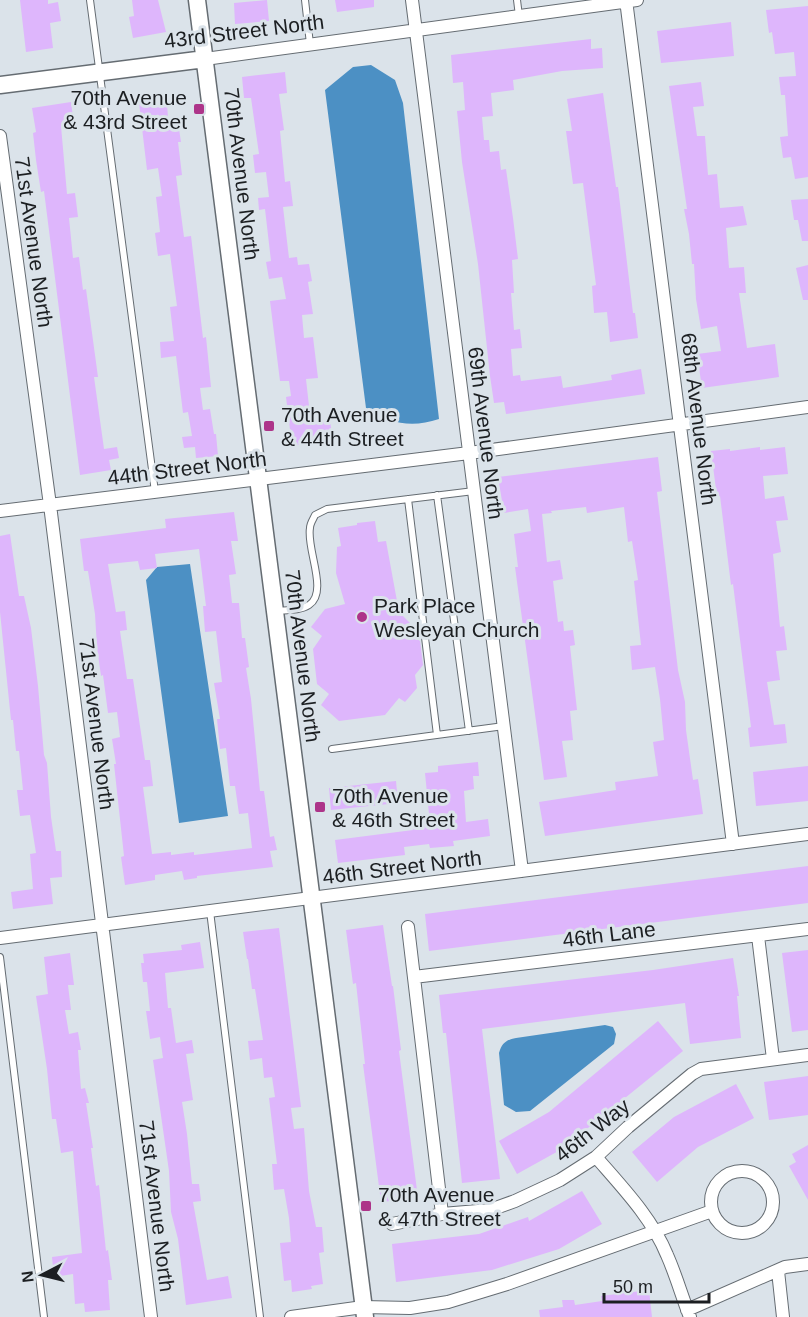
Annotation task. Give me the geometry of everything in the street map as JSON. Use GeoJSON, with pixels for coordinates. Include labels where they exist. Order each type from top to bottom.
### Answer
{"type":"FeatureCollection","features":[{"type":"Feature","properties":{"kind":"street","name":"70th Avenue North"},"geometry":{"type":"LineString","coordinates":[[197,0],[364,1312]]}},
{"type":"Feature","properties":{"kind":"street","name":"69th Avenue North"},"geometry":{"type":"LineString","coordinates":[[412,0],[522,871]]}},
{"type":"Feature","properties":{"kind":"street","name":"43rd Street North"},"geometry":{"type":"LineString","coordinates":[[0,85],[416,31],[630,0]]}},
{"type":"Feature","properties":{"kind":"street","name":"68th Avenue North"},"geometry":{"type":"LineString","coordinates":[[630,0],[680,424],[734,844]]}},
{"type":"Feature","properties":{"kind":"street","name":"71st Avenue North"},"geometry":{"type":"LineString","coordinates":[[0,136],[50,505],[151,1317]]}},
{"type":"Feature","properties":{"kind":"street","name":"44th Street North"},"geometry":{"type":"LineString","coordinates":[[0,511],[469,453],[808,407]]}},
{"type":"Feature","properties":{"kind":"street","name":"46th Street North"},"geometry":{"type":"LineString","coordinates":[[0,938],[808,834]]}},
{"type":"Feature","properties":{"kind":"street"},"geometry":{"type":"LineString","coordinates":[[408,927],[442,1214]]}},
{"type":"Feature","properties":{"kind":"street","name":"46th Lane"},"geometry":{"type":"LineString","coordinates":[[414,977],[808,929]]}},
{"type":"Feature","properties":{"kind":"street"},"geometry":{"type":"LineString","coordinates":[[758,936],[773,1059]]}},
{"type":"Feature","properties":{"kind":"street","name":"46th Way"},"geometry":{"type":"LineString","coordinates":[[392,1224],[442,1214],[490,1210],[560,1180],[596,1157],[627,1127],[701,1069],[808,1055]]}},
{"type":"Feature","properties":{"kind":"street"},"geometry":{"type":"LineString","coordinates":[[596,1157],[628,1193],[654,1232],[667,1254],[689,1313],[785,1267],[808,1264]]}},
{"type":"Feature","properties":{"kind":"street"},"geometry":{"type":"LineString","coordinates":[[735,1171],[755,1174],[770,1188],[772,1209],[762,1226],[753,1231],[732,1232],[716,1220],[711,1211],[712,1190],[718,1181],[735,1171]]}},
{"type":"Feature","properties":{"kind":"street"},"geometry":{"type":"LineString","coordinates":[[291,1317],[410,1308],[448,1302],[507,1284],[711,1211]]}},
{"type":"Feature","properties":{"kind":"street"},"geometry":{"type":"LineString","coordinates":[[778,1271],[783,1317]]}},
{"type":"Feature","properties":{"kind":"lane"},"geometry":{"type":"LineString","coordinates":[[90,0],[155,492]]}},
{"type":"Feature","properties":{"kind":"lane"},"geometry":{"type":"LineString","coordinates":[[305,0],[311,45]]}},
{"type":"Feature","properties":{"kind":"lane"},"geometry":{"type":"LineString","coordinates":[[517,0],[519,16]]}},
{"type":"Feature","properties":{"kind":"lane"},"geometry":{"type":"LineString","coordinates":[[275,611],[307,607],[315,599],[318,590],[310,545],[310,527],[315,514],[327,509],[474,491]]}},
{"type":"Feature","properties":{"kind":"lane"},"geometry":{"type":"LineString","coordinates":[[437,495],[469,731]]}},
{"type":"Feature","properties":{"kind":"lane"},"geometry":{"type":"LineString","coordinates":[[408,499],[437,735]]}},
{"type":"Feature","properties":{"kind":"lane"},"geometry":{"type":"LineString","coordinates":[[332,749],[504,726]]}},
{"type":"Feature","properties":{"kind":"lane"},"geometry":{"type":"LineString","coordinates":[[210,911],[260,1317]]}},
{"type":"Feature","properties":{"kind":"lane"},"geometry":{"type":"LineString","coordinates":[[0,957],[44,1317]]}},
{"type":"Feature","properties":{"kind":"water"},"geometry":{"type":"Polygon","coordinates":[[[371,65],[395,80],[403,103],[439,419],[429,422],[401,423],[384,418],[366,408],[325,90],[353,67],[371,65]]]}},
{"type":"Feature","properties":{"kind":"water"},"geometry":{"type":"Polygon","coordinates":[[[190,564],[228,816],[179,823],[146,580],[157,567],[190,564]]]}},
{"type":"Feature","properties":{"kind":"water"},"geometry":{"type":"Polygon","coordinates":[[[605,1025],[613,1027],[616,1034],[614,1044],[530,1111],[516,1112],[504,1105],[499,1053],[505,1042],[516,1038],[605,1025]]]}},
{"type":"Feature","properties":{"kind":"building"},"geometry":{"type":"Polygon","coordinates":[[[20,0],[48,0],[48,4],[58,2],[61,21],[50,23],[53,48],[26,52],[20,0]]]}},
{"type":"Feature","properties":{"kind":"building"},"geometry":{"type":"Polygon","coordinates":[[[132,0],[158,0],[166,32],[133,38],[129,17],[134,16],[132,0]]]}},
{"type":"Feature","properties":{"kind":"building"},"geometry":{"type":"Polygon","coordinates":[[[267,0],[269,21],[235,24],[234,3],[267,0]]]}},
{"type":"Feature","properties":{"kind":"building"},"geometry":{"type":"Polygon","coordinates":[[[335,0],[374,0],[374,7],[337,12],[335,0]]]}},
{"type":"Feature","properties":{"kind":"building"},"geometry":{"type":"Polygon","coordinates":[[[808,6],[808,177],[795,179],[791,157],[783,158],[780,137],[788,136],[785,95],[781,95],[779,77],[796,76],[794,52],[775,54],[766,10],[808,6]]]}},
{"type":"Feature","properties":{"kind":"building"},"geometry":{"type":"Polygon","coordinates":[[[731,22],[734,56],[661,63],[657,31],[731,22]]]}},
{"type":"Feature","properties":{"kind":"building"},"geometry":{"type":"Polygon","coordinates":[[[591,39],[591,49],[602,48],[603,68],[562,71],[513,80],[514,90],[491,93],[493,116],[482,117],[484,140],[489,140],[490,152],[499,151],[501,170],[506,169],[518,259],[512,260],[514,293],[511,293],[514,330],[520,329],[522,348],[511,349],[513,376],[520,375],[521,381],[561,376],[563,388],[612,380],[611,375],[641,369],[645,394],[506,414],[504,402],[494,403],[457,111],[465,110],[463,82],[453,83],[451,55],[591,39]]]}},
{"type":"Feature","properties":{"kind":"building"},"geometry":{"type":"Polygon","coordinates":[[[285,72],[287,93],[279,94],[284,130],[280,131],[285,182],[290,181],[293,206],[283,207],[289,258],[297,257],[298,265],[309,264],[312,281],[308,282],[313,314],[302,315],[304,338],[313,337],[318,378],[306,379],[311,424],[330,421],[333,440],[292,446],[286,397],[291,396],[289,381],[280,381],[270,301],[286,299],[282,277],[269,279],[266,262],[271,261],[265,209],[259,210],[258,198],[269,197],[266,172],[255,173],[253,155],[259,154],[251,98],[244,98],[242,77],[285,72]]]}},
{"type":"Feature","properties":{"kind":"building"},"geometry":{"type":"Polygon","coordinates":[[[701,82],[704,106],[693,107],[697,136],[705,136],[708,175],[717,174],[720,208],[743,206],[747,225],[726,228],[729,268],[744,267],[746,293],[739,293],[747,348],[775,344],[779,377],[702,388],[697,354],[721,351],[717,326],[701,329],[669,86],[701,82]]]}},
{"type":"Feature","properties":{"kind":"building"},"geometry":{"type":"Polygon","coordinates":[[[166,92],[169,130],[179,129],[181,142],[178,142],[182,175],[176,176],[184,237],[191,236],[203,338],[206,337],[211,387],[200,388],[203,410],[210,409],[218,456],[196,458],[195,447],[184,448],[182,437],[192,436],[188,412],[183,413],[176,356],[161,358],[160,342],[174,341],[170,307],[177,306],[170,254],[158,256],[155,233],[160,232],[156,197],[162,196],[158,168],[147,170],[138,94],[166,92]]]}},
{"type":"Feature","properties":{"kind":"building"},"geometry":{"type":"Polygon","coordinates":[[[603,93],[638,338],[610,342],[607,312],[594,313],[592,286],[596,285],[583,183],[573,184],[566,131],[572,131],[567,99],[603,93]]]}},
{"type":"Feature","properties":{"kind":"building"},"geometry":{"type":"Polygon","coordinates":[[[71,102],[74,124],[61,126],[67,194],[75,193],[78,217],[69,218],[73,258],[79,257],[83,290],[86,289],[98,377],[94,377],[104,449],[117,447],[119,458],[109,460],[111,470],[80,475],[44,191],[41,192],[36,160],[33,133],[36,132],[32,108],[71,102]]]}},
{"type":"Feature","properties":{"kind":"building"},"geometry":{"type":"Polygon","coordinates":[[[808,199],[808,241],[802,241],[798,220],[794,220],[791,200],[808,199]]]}},
{"type":"Feature","properties":{"kind":"building"},"geometry":{"type":"Polygon","coordinates":[[[808,265],[808,300],[803,300],[796,268],[808,265]]]}},
{"type":"Feature","properties":{"kind":"building"},"geometry":{"type":"Polygon","coordinates":[[[760,447],[760,450],[785,447],[788,474],[763,476],[765,499],[784,496],[788,520],[776,521],[781,552],[773,554],[780,627],[784,626],[787,650],[776,651],[780,680],[767,682],[774,725],[785,724],[787,743],[750,747],[748,728],[751,727],[733,584],[731,585],[720,496],[717,497],[711,451],[760,447]]]}},
{"type":"Feature","properties":{"kind":"building"},"geometry":{"type":"Polygon","coordinates":[[[658,457],[662,491],[657,492],[678,670],[685,702],[686,730],[693,780],[698,779],[703,814],[545,836],[539,802],[616,790],[615,782],[658,776],[653,742],[664,740],[660,699],[655,667],[632,670],[630,646],[641,645],[634,581],[638,580],[632,541],[628,542],[624,507],[587,513],[586,507],[542,514],[547,562],[560,560],[563,579],[553,581],[558,622],[563,621],[564,631],[573,630],[575,645],[570,646],[577,710],[570,711],[573,740],[562,741],[567,777],[544,780],[515,567],[518,567],[514,534],[531,531],[528,509],[504,513],[498,477],[658,457]]]}},
{"type":"Feature","properties":{"kind":"building"},"geometry":{"type":"Polygon","coordinates":[[[234,512],[238,541],[231,541],[236,574],[229,575],[232,603],[239,603],[242,638],[245,638],[249,667],[246,668],[260,791],[264,791],[270,837],[274,836],[277,850],[270,851],[273,867],[197,876],[197,878],[184,880],[182,871],[155,875],[155,880],[125,885],[112,739],[120,737],[117,712],[108,713],[97,647],[95,614],[88,571],[84,571],[80,539],[166,528],[165,519],[234,512]],[[199,549],[155,554],[157,568],[140,570],[138,561],[108,564],[116,612],[125,611],[127,630],[120,631],[127,679],[133,679],[145,760],[150,760],[153,786],[143,787],[152,854],[171,852],[171,855],[194,852],[194,855],[252,848],[248,813],[239,814],[235,786],[230,786],[226,748],[220,749],[217,719],[220,719],[214,683],[222,682],[216,631],[205,632],[203,606],[206,606],[199,549]]]}},
{"type":"Feature","properties":{"kind":"building","name":"Park Place Wesleyan Church"},"geometry":{"type":"Polygon","coordinates":[[[375,521],[378,542],[386,541],[399,612],[410,623],[405,630],[420,641],[423,665],[415,675],[417,688],[405,702],[399,698],[385,715],[339,721],[321,705],[329,694],[317,684],[313,649],[322,636],[311,627],[325,609],[345,604],[336,573],[337,547],[341,546],[338,528],[375,521]]]}},
{"type":"Feature","properties":{"kind":"building"},"geometry":{"type":"Polygon","coordinates":[[[10,534],[19,596],[24,596],[31,628],[51,817],[56,851],[61,851],[62,877],[50,878],[53,904],[13,909],[11,892],[33,889],[30,854],[36,853],[30,815],[20,816],[17,790],[23,790],[19,751],[16,751],[13,720],[11,720],[0,612],[0,536],[10,534]]]}},
{"type":"Feature","properties":{"kind":"building"},"geometry":{"type":"Polygon","coordinates":[[[478,762],[479,776],[473,776],[474,789],[464,791],[466,822],[488,819],[490,836],[453,841],[454,846],[430,848],[429,844],[404,847],[405,855],[338,863],[335,840],[413,830],[411,817],[429,814],[425,773],[438,772],[438,766],[478,762]]]}},
{"type":"Feature","properties":{"kind":"building"},"geometry":{"type":"Polygon","coordinates":[[[808,766],[808,801],[756,806],[753,772],[808,766]]]}},
{"type":"Feature","properties":{"kind":"building"},"geometry":{"type":"Polygon","coordinates":[[[396,781],[398,803],[331,810],[329,788],[396,781]]]}},
{"type":"Feature","properties":{"kind":"building"},"geometry":{"type":"Polygon","coordinates":[[[808,866],[808,903],[429,951],[425,914],[808,866]]]}},
{"type":"Feature","properties":{"kind":"building"},"geometry":{"type":"Polygon","coordinates":[[[383,925],[393,986],[418,1198],[381,1202],[363,1064],[365,1064],[356,983],[353,984],[346,930],[383,925]]]}},
{"type":"Feature","properties":{"kind":"building"},"geometry":{"type":"Polygon","coordinates":[[[279,928],[301,1107],[291,1108],[294,1129],[304,1128],[309,1191],[316,1227],[322,1227],[324,1252],[319,1253],[323,1284],[311,1286],[312,1289],[292,1292],[291,1280],[284,1281],[280,1243],[291,1242],[284,1189],[274,1190],[272,1164],[277,1164],[269,1098],[275,1097],[272,1077],[264,1078],[262,1058],[250,1060],[248,1041],[263,1040],[243,932],[279,928]]]}},
{"type":"Feature","properties":{"kind":"building"},"geometry":{"type":"Polygon","coordinates":[[[200,942],[204,968],[165,973],[168,1008],[171,1008],[176,1043],[192,1040],[194,1053],[186,1054],[193,1100],[182,1102],[192,1184],[199,1184],[201,1201],[193,1202],[207,1280],[228,1276],[232,1298],[186,1305],[178,1239],[171,1212],[169,1171],[153,1060],[163,1058],[160,1037],[150,1039],[146,1011],[150,1011],[147,982],[143,982],[141,963],[144,963],[143,954],[182,950],[181,945],[200,942]]]}},
{"type":"Feature","properties":{"kind":"building"},"geometry":{"type":"Polygon","coordinates":[[[808,950],[808,1030],[792,1032],[782,953],[808,950]]]}},
{"type":"Feature","properties":{"kind":"building"},"geometry":{"type":"Polygon","coordinates":[[[70,953],[74,985],[68,985],[71,1010],[65,1010],[69,1034],[78,1032],[81,1050],[78,1050],[81,1089],[85,1088],[89,1103],[86,1103],[93,1148],[91,1148],[96,1186],[99,1185],[106,1251],[108,1250],[112,1280],[108,1280],[110,1310],[85,1312],[84,1303],[75,1304],[73,1274],[54,1277],[52,1257],[82,1253],[73,1151],[61,1153],[56,1119],[52,1119],[36,996],[48,994],[44,957],[70,953]]]}},
{"type":"Feature","properties":{"kind":"building"},"geometry":{"type":"Polygon","coordinates":[[[733,958],[739,996],[737,996],[741,1038],[690,1044],[685,1003],[482,1029],[500,1179],[462,1183],[446,1033],[443,1033],[439,995],[653,970],[733,958]]]}},
{"type":"Feature","properties":{"kind":"building"},"geometry":{"type":"Polygon","coordinates":[[[658,1021],[683,1051],[562,1149],[517,1174],[499,1141],[549,1112],[658,1021]]]}},
{"type":"Feature","properties":{"kind":"building"},"geometry":{"type":"Polygon","coordinates":[[[808,1076],[808,1115],[769,1120],[764,1082],[808,1076]]]}},
{"type":"Feature","properties":{"kind":"building"},"geometry":{"type":"Polygon","coordinates":[[[736,1084],[754,1118],[698,1147],[657,1182],[632,1152],[674,1117],[736,1084]]]}},
{"type":"Feature","properties":{"kind":"building"},"geometry":{"type":"Polygon","coordinates":[[[808,1145],[808,1200],[789,1166],[796,1162],[792,1154],[808,1145]]]}},
{"type":"Feature","properties":{"kind":"building"},"geometry":{"type":"Polygon","coordinates":[[[582,1191],[602,1224],[559,1249],[492,1270],[396,1282],[392,1244],[479,1234],[528,1217],[529,1221],[582,1191]]]}},
{"type":"Feature","properties":{"kind":"building"},"geometry":{"type":"Polygon","coordinates":[[[649,1290],[652,1317],[540,1317],[539,1310],[563,1307],[562,1300],[574,1300],[575,1305],[602,1301],[601,1296],[649,1290]]]}},
{"type":"Feature","properties":{"kind":"place","name":"70th Avenue & 43rd Street"},"geometry":{"type":"Point","coordinates":[199,109]}},
{"type":"Feature","properties":{"kind":"place","name":"70th Avenue & 44th Street"},"geometry":{"type":"Point","coordinates":[269,426]}},
{"type":"Feature","properties":{"kind":"place","name":"Park Place Wesleyan Church"},"geometry":{"type":"Point","coordinates":[362,617]}},
{"type":"Feature","properties":{"kind":"place","name":"70th Avenue & 46th Street"},"geometry":{"type":"Point","coordinates":[320,807]}},
{"type":"Feature","properties":{"kind":"place","name":"70th Avenue & 47th Street"},"geometry":{"type":"Point","coordinates":[366,1206]}}]}
